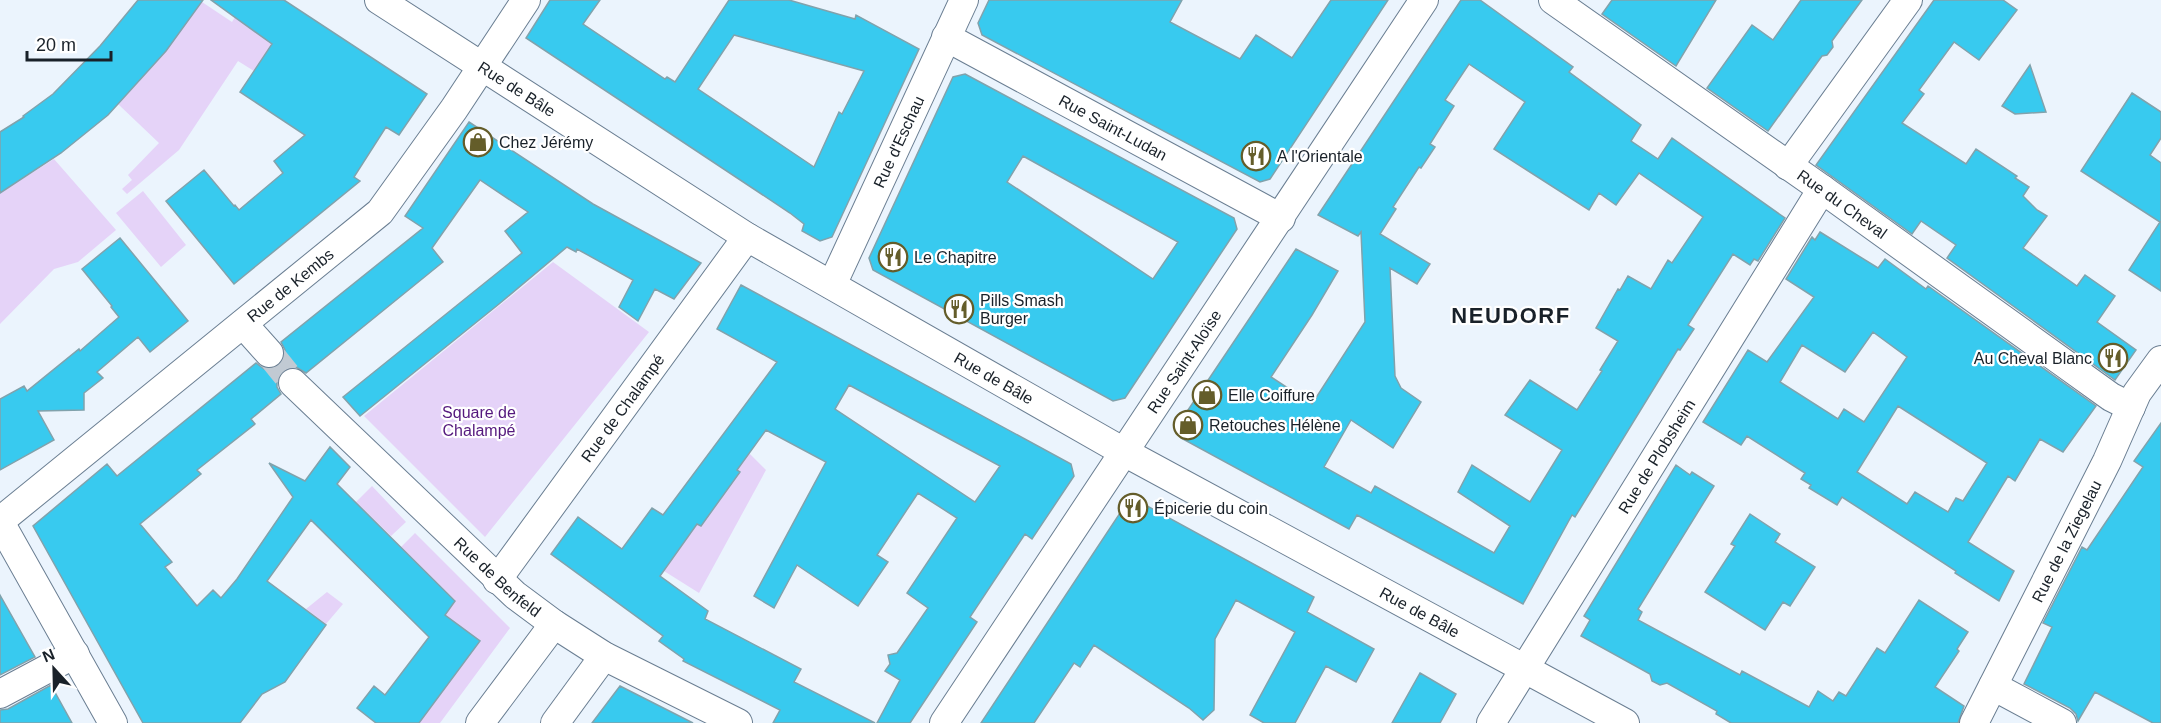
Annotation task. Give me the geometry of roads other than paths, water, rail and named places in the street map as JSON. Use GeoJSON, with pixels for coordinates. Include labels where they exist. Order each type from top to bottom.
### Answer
{"type":"FeatureCollection","features":[{"type":"Feature","properties":{"kind":"street","name":"Rue de Bâle"},"geometry":{"type":"LineString","coordinates":[[379,0],[747,237],[1124,452],[1625,723]]}},
{"type":"Feature","properties":{"kind":"street","name":"Rue de Kembs"},"geometry":{"type":"LineString","coordinates":[[0,522],[380,212],[526,0]]}},
{"type":"Feature","properties":{"kind":"street","name":"Rue d'Eschau"},"geometry":{"type":"LineString","coordinates":[[832,285],[964,0]]}},
{"type":"Feature","properties":{"kind":"street","name":"Rue Saint-Aloïse"},"geometry":{"type":"LineString","coordinates":[[944,723],[1424,0]]}},
{"type":"Feature","properties":{"kind":"street","name":"Rue du Cheval"},"geometry":{"type":"LineString","coordinates":[[1553,0],[1822,189],[2111,397],[2131,407]]}},
{"type":"Feature","properties":{"kind":"street"},"geometry":{"type":"LineString","coordinates":[[1788,166],[1908,0]]}},
{"type":"Feature","properties":{"kind":"street","name":"Rue Saint-Ludan"},"geometry":{"type":"LineString","coordinates":[[946,37],[1281,218]]}},
{"type":"Feature","properties":{"kind":"street","name":"Rue de Plobsheim"},"geometry":{"type":"LineString","coordinates":[[1491,723],[1822,189]]}},
{"type":"Feature","properties":{"kind":"street","name":"Rue de Chalampé"},"geometry":{"type":"LineString","coordinates":[[497,579],[747,237]]}},
{"type":"Feature","properties":{"kind":"street"},"geometry":{"type":"LineString","coordinates":[[243,324],[269,353]]}},
{"type":"Feature","properties":{"kind":"street","name":"Rue de la Ziegelau"},"geometry":{"type":"LineString","coordinates":[[1974,723],[2107,461],[2136,393],[2161,360]]}},
{"type":"Feature","properties":{"kind":"street","name":"Rue de Benfeld"},"geometry":{"type":"LineString","coordinates":[[294,383],[497,579],[554,624],[604,656],[738,723]]}},
{"type":"Feature","properties":{"kind":"street"},"geometry":{"type":"LineString","coordinates":[[0,522],[113,723]]}},
{"type":"Feature","properties":{"kind":"street"},"geometry":{"type":"LineString","coordinates":[[480,723],[554,624]]}},
{"type":"Feature","properties":{"kind":"street"},"geometry":{"type":"LineString","coordinates":[[0,694],[75,654]]}},
{"type":"Feature","properties":{"kind":"street"},"geometry":{"type":"LineString","coordinates":[[555,723],[604,656]]}},
{"type":"Feature","properties":{"kind":"street"},"geometry":{"type":"LineString","coordinates":[[1993,686],[2062,723]]}},
{"type":"Feature","properties":{"kind":"tunnel"},"geometry":{"type":"LineString","coordinates":[[269,353],[293,383]]}},
{"type":"Feature","properties":{"kind":"place","name":"Chez Jérémy"},"geometry":{"type":"Point","coordinates":[478,142]}},
{"type":"Feature","properties":{"kind":"place","name":"A l'Orientale"},"geometry":{"type":"Point","coordinates":[1256,156]}},
{"type":"Feature","properties":{"kind":"place","name":"Le Chapitre"},"geometry":{"type":"Point","coordinates":[893,257]}},
{"type":"Feature","properties":{"kind":"place","name":"Pills Smash Burger"},"geometry":{"type":"Point","coordinates":[959,309]}},
{"type":"Feature","properties":{"kind":"place","name":"Au Cheval Blanc"},"geometry":{"type":"Point","coordinates":[2113,358]}},
{"type":"Feature","properties":{"kind":"place","name":"Elle Coiffure"},"geometry":{"type":"Point","coordinates":[1207,395]}},
{"type":"Feature","properties":{"kind":"place","name":"Retouches Hélène"},"geometry":{"type":"Point","coordinates":[1188,425]}},
{"type":"Feature","properties":{"kind":"place","name":"Épicerie du coin"},"geometry":{"type":"Point","coordinates":[1133,508]}},
{"type":"Feature","properties":{"kind":"district","name":"NEUDORF"},"geometry":{"type":"Point","coordinates":[1511,315]}},
{"type":"Feature","properties":{"kind":"park label","name":"Square de Chalampé"},"geometry":{"type":"Point","coordinates":[479,421]}}]}
